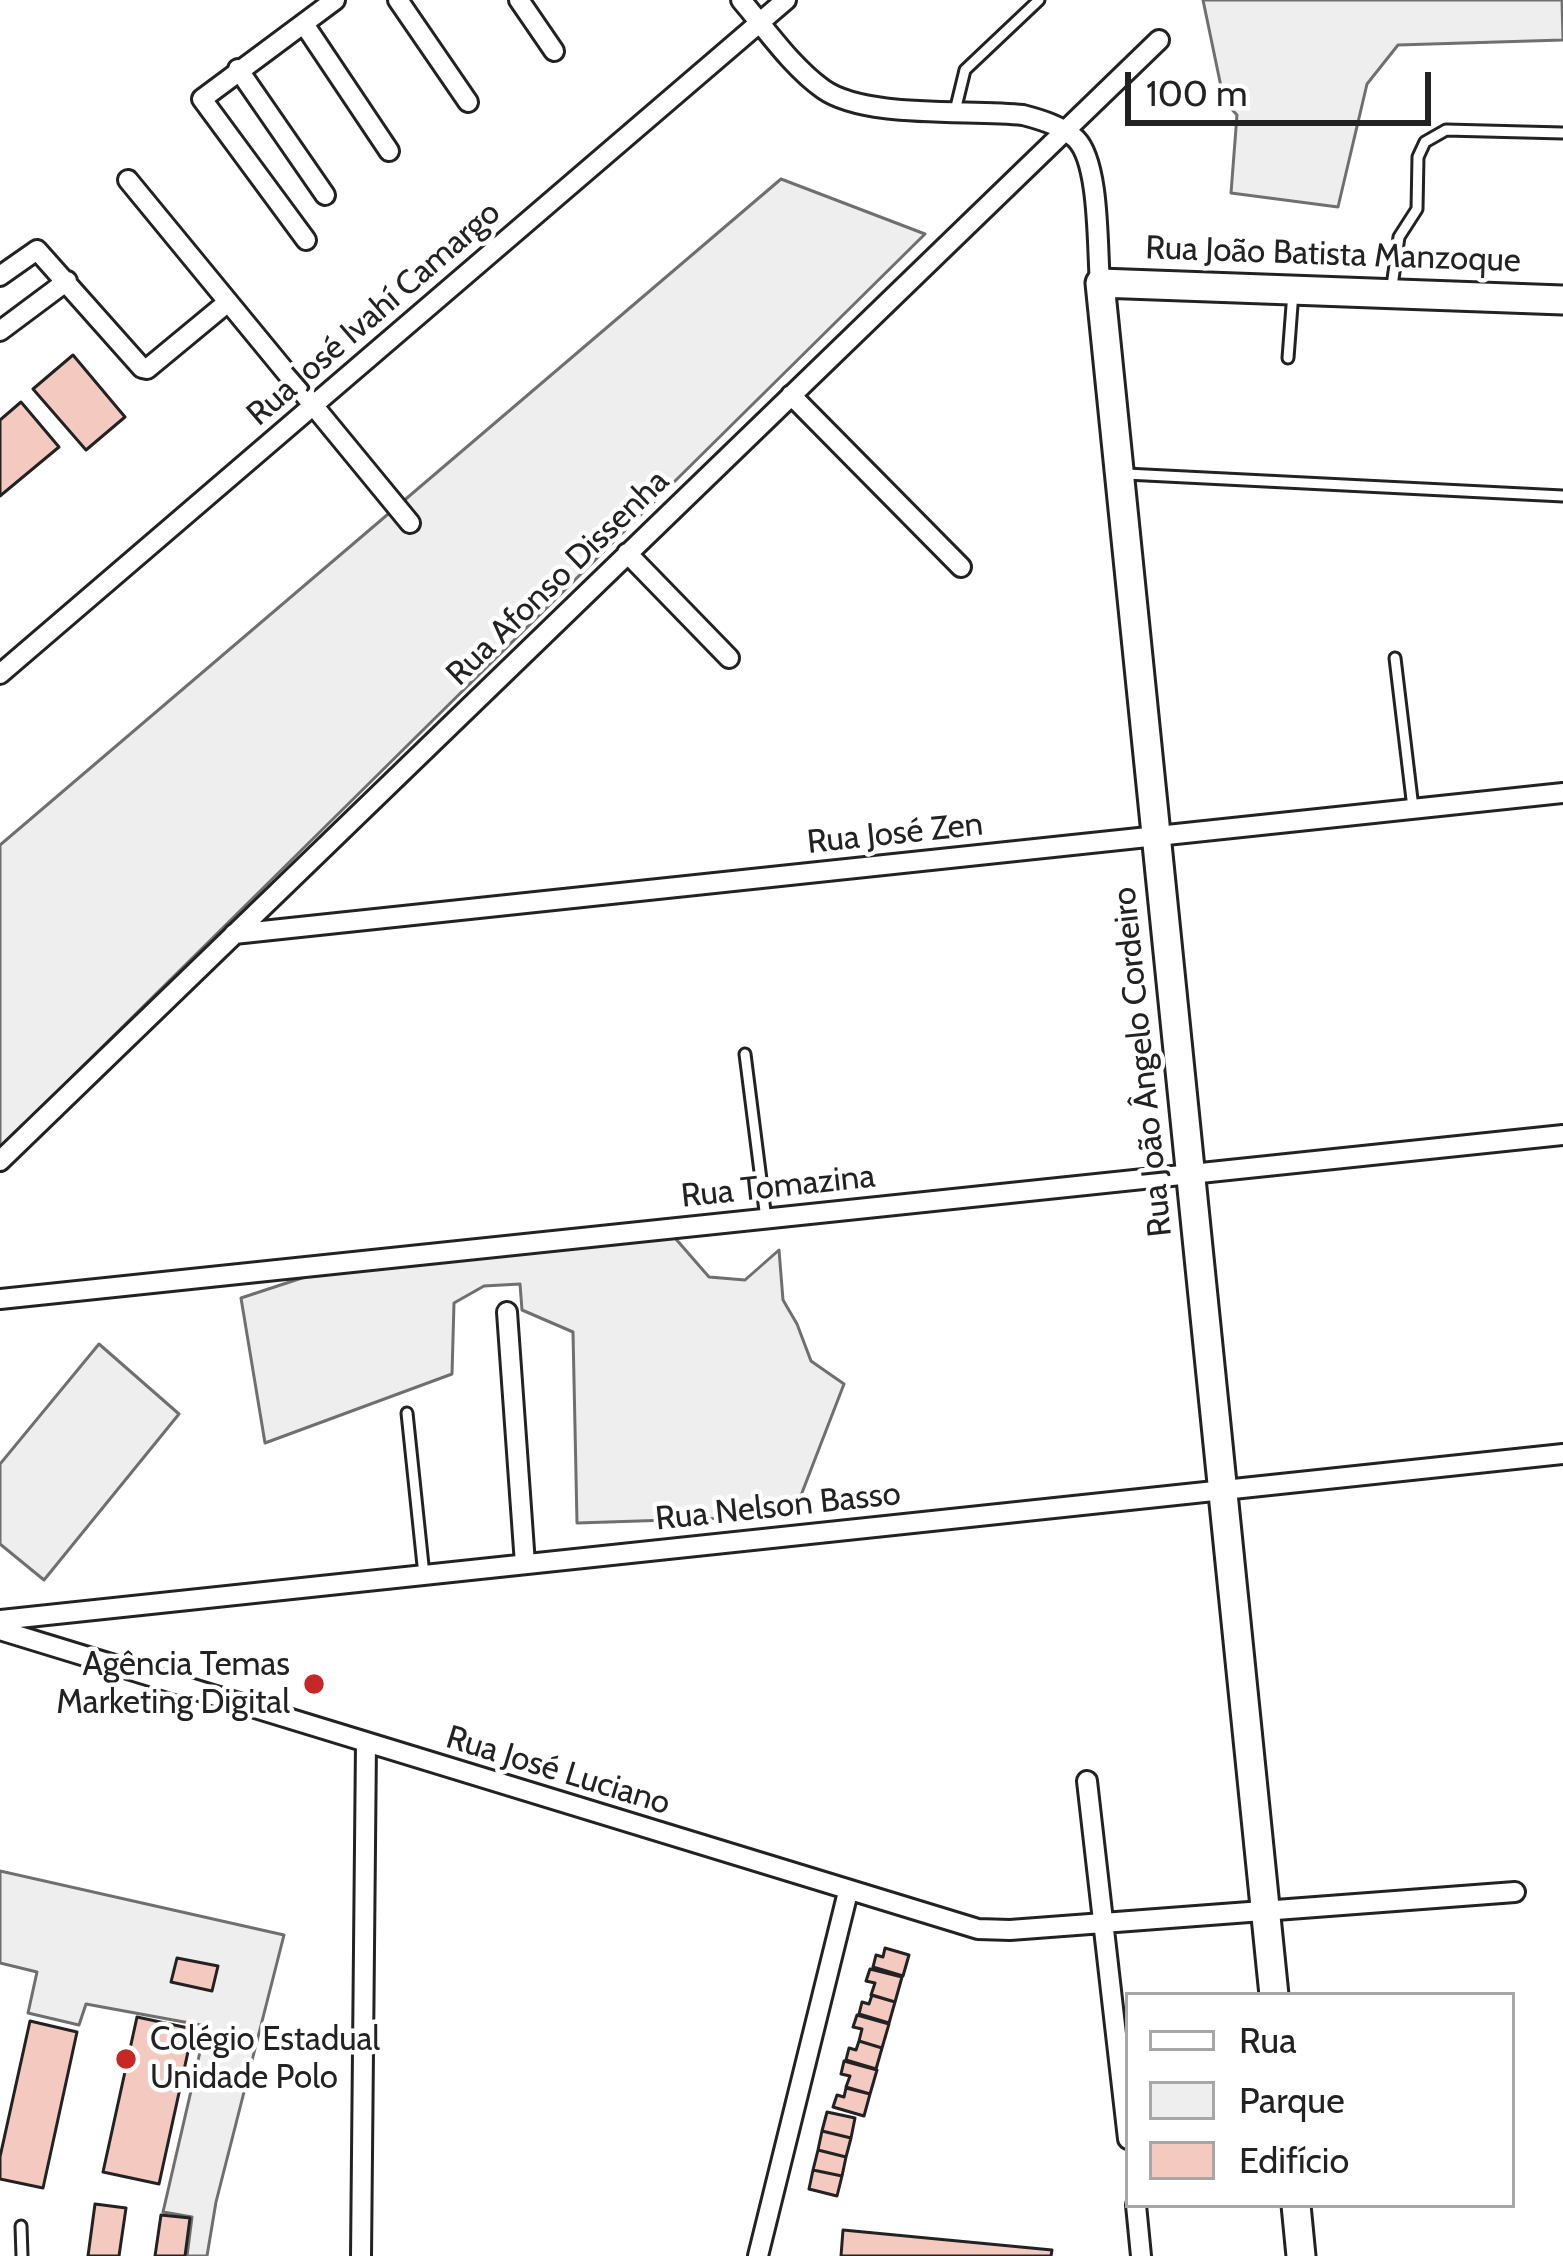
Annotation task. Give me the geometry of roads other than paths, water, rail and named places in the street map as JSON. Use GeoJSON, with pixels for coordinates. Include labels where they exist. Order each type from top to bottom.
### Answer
{"type":"FeatureCollection","features":[{"type":"Feature","properties":{"kind":"street"},"geometry":{"type":"LineString","coordinates":[[306,240],[202,99],[335,0]]}},
{"type":"Feature","properties":{"kind":"street"},"geometry":{"type":"LineString","coordinates":[[398,0],[468,102]]}},
{"type":"Feature","properties":{"kind":"street"},"geometry":{"type":"LineString","coordinates":[[519,0],[554,51]]}},
{"type":"Feature","properties":{"kind":"street"},"geometry":{"type":"LineString","coordinates":[[740,0],[806,75],[841,100],[1023,115],[1064,130]]}},
{"type":"Feature","properties":{"kind":"street","name":"Rua José Ivahí Camargo"},"geometry":{"type":"LineString","coordinates":[[0,674],[786,0]]}},
{"type":"Feature","properties":{"kind":"street"},"geometry":{"type":"LineString","coordinates":[[304,24],[389,151]]}},
{"type":"Feature","properties":{"kind":"street","name":"Rua Afonso Dissenha"},"geometry":{"type":"LineString","coordinates":[[0,1161],[1159,40]]}},
{"type":"Feature","properties":{"kind":"street"},"geometry":{"type":"LineString","coordinates":[[238,69],[325,195]]}},
{"type":"Feature","properties":{"kind":"street","name":"Rua João Ângelo Cordeiro"},"geometry":{"type":"LineString","coordinates":[[1064,130],[1077,140],[1090,166],[1274,1992]]}},
{"type":"Feature","properties":{"kind":"street"},"geometry":{"type":"LineString","coordinates":[[128,180],[410,523]]}},
{"type":"Feature","properties":{"kind":"street"},"geometry":{"type":"LineString","coordinates":[[0,276],[37,250],[147,369],[228,302]]}},
{"type":"Feature","properties":{"kind":"street"},"geometry":{"type":"LineString","coordinates":[[0,332],[67,281]]}},
{"type":"Feature","properties":{"kind":"street","name":"Rua João Batista Manzoque"},"geometry":{"type":"LineString","coordinates":[[1100,283],[1563,300]]}},
{"type":"Feature","properties":{"kind":"street"},"geometry":{"type":"LineString","coordinates":[[791,394],[961,566]]}},
{"type":"Feature","properties":{"kind":"street"},"geometry":{"type":"LineString","coordinates":[[627,554],[729,658]]}},
{"type":"Feature","properties":{"kind":"street","name":"Rua José Zen"},"geometry":{"type":"LineString","coordinates":[[234,934],[1563,793]]}},
{"type":"Feature","properties":{"kind":"street","name":"Rua Tomazina"},"geometry":{"type":"LineString","coordinates":[[0,1299],[1563,1135]]}},
{"type":"Feature","properties":{"kind":"street"},"geometry":{"type":"LineString","coordinates":[[506,1312],[525,1564]]}},
{"type":"Feature","properties":{"kind":"street","name":"Rua Nelson Basso"},"geometry":{"type":"LineString","coordinates":[[0,1620],[1563,1454]]}},
{"type":"Feature","properties":{"kind":"street","name":"Rua José Luciano"},"geometry":{"type":"LineString","coordinates":[[0,1630],[978,1929],[1515,1892]]}},
{"type":"Feature","properties":{"kind":"street"},"geometry":{"type":"LineString","coordinates":[[362,2256],[366,1743]]}},
{"type":"Feature","properties":{"kind":"street"},"geometry":{"type":"LineString","coordinates":[[1088,1781],[1125,2113]]}},
{"type":"Feature","properties":{"kind":"street"},"geometry":{"type":"LineString","coordinates":[[758,2256],[848,1892]]}},
{"type":"Feature","properties":{"kind":"street"},"geometry":{"type":"LineString","coordinates":[[1136,2208],[1141,2256]]}},
{"type":"Feature","properties":{"kind":"street"},"geometry":{"type":"LineString","coordinates":[[1296,2208],[1301,2256]]}},
{"type":"Feature","properties":{"kind":"lane"},"geometry":{"type":"LineString","coordinates":[[955,110],[965,70],[1040,0]]}},
{"type":"Feature","properties":{"kind":"lane"},"geometry":{"type":"LineString","coordinates":[[1391,293],[1399,237],[1417,209],[1418,157],[1425,142],[1446,130],[1563,133]]}},
{"type":"Feature","properties":{"kind":"lane"},"geometry":{"type":"LineString","coordinates":[[1288,358],[1294,290]]}},
{"type":"Feature","properties":{"kind":"lane"},"geometry":{"type":"LineString","coordinates":[[1120,474],[1563,496]]}},
{"type":"Feature","properties":{"kind":"lane"},"geometry":{"type":"LineString","coordinates":[[1395,658],[1413,808]]}},
{"type":"Feature","properties":{"kind":"lane"},"geometry":{"type":"LineString","coordinates":[[745,1054],[766,1219]]}},
{"type":"Feature","properties":{"kind":"lane"},"geometry":{"type":"LineString","coordinates":[[407,1413],[424,1575]]}},
{"type":"Feature","properties":{"kind":"lane"},"geometry":{"type":"LineString","coordinates":[[21,2226],[22,2256]]}},
{"type":"Feature","properties":{"kind":"place","name":"Agência Temas Marketing Digital"},"geometry":{"type":"Point","coordinates":[314,1684]}},
{"type":"Feature","properties":{"kind":"place","name":"Colégio Estadual Unidade Polo"},"geometry":{"type":"Point","coordinates":[126,2059]}}]}
